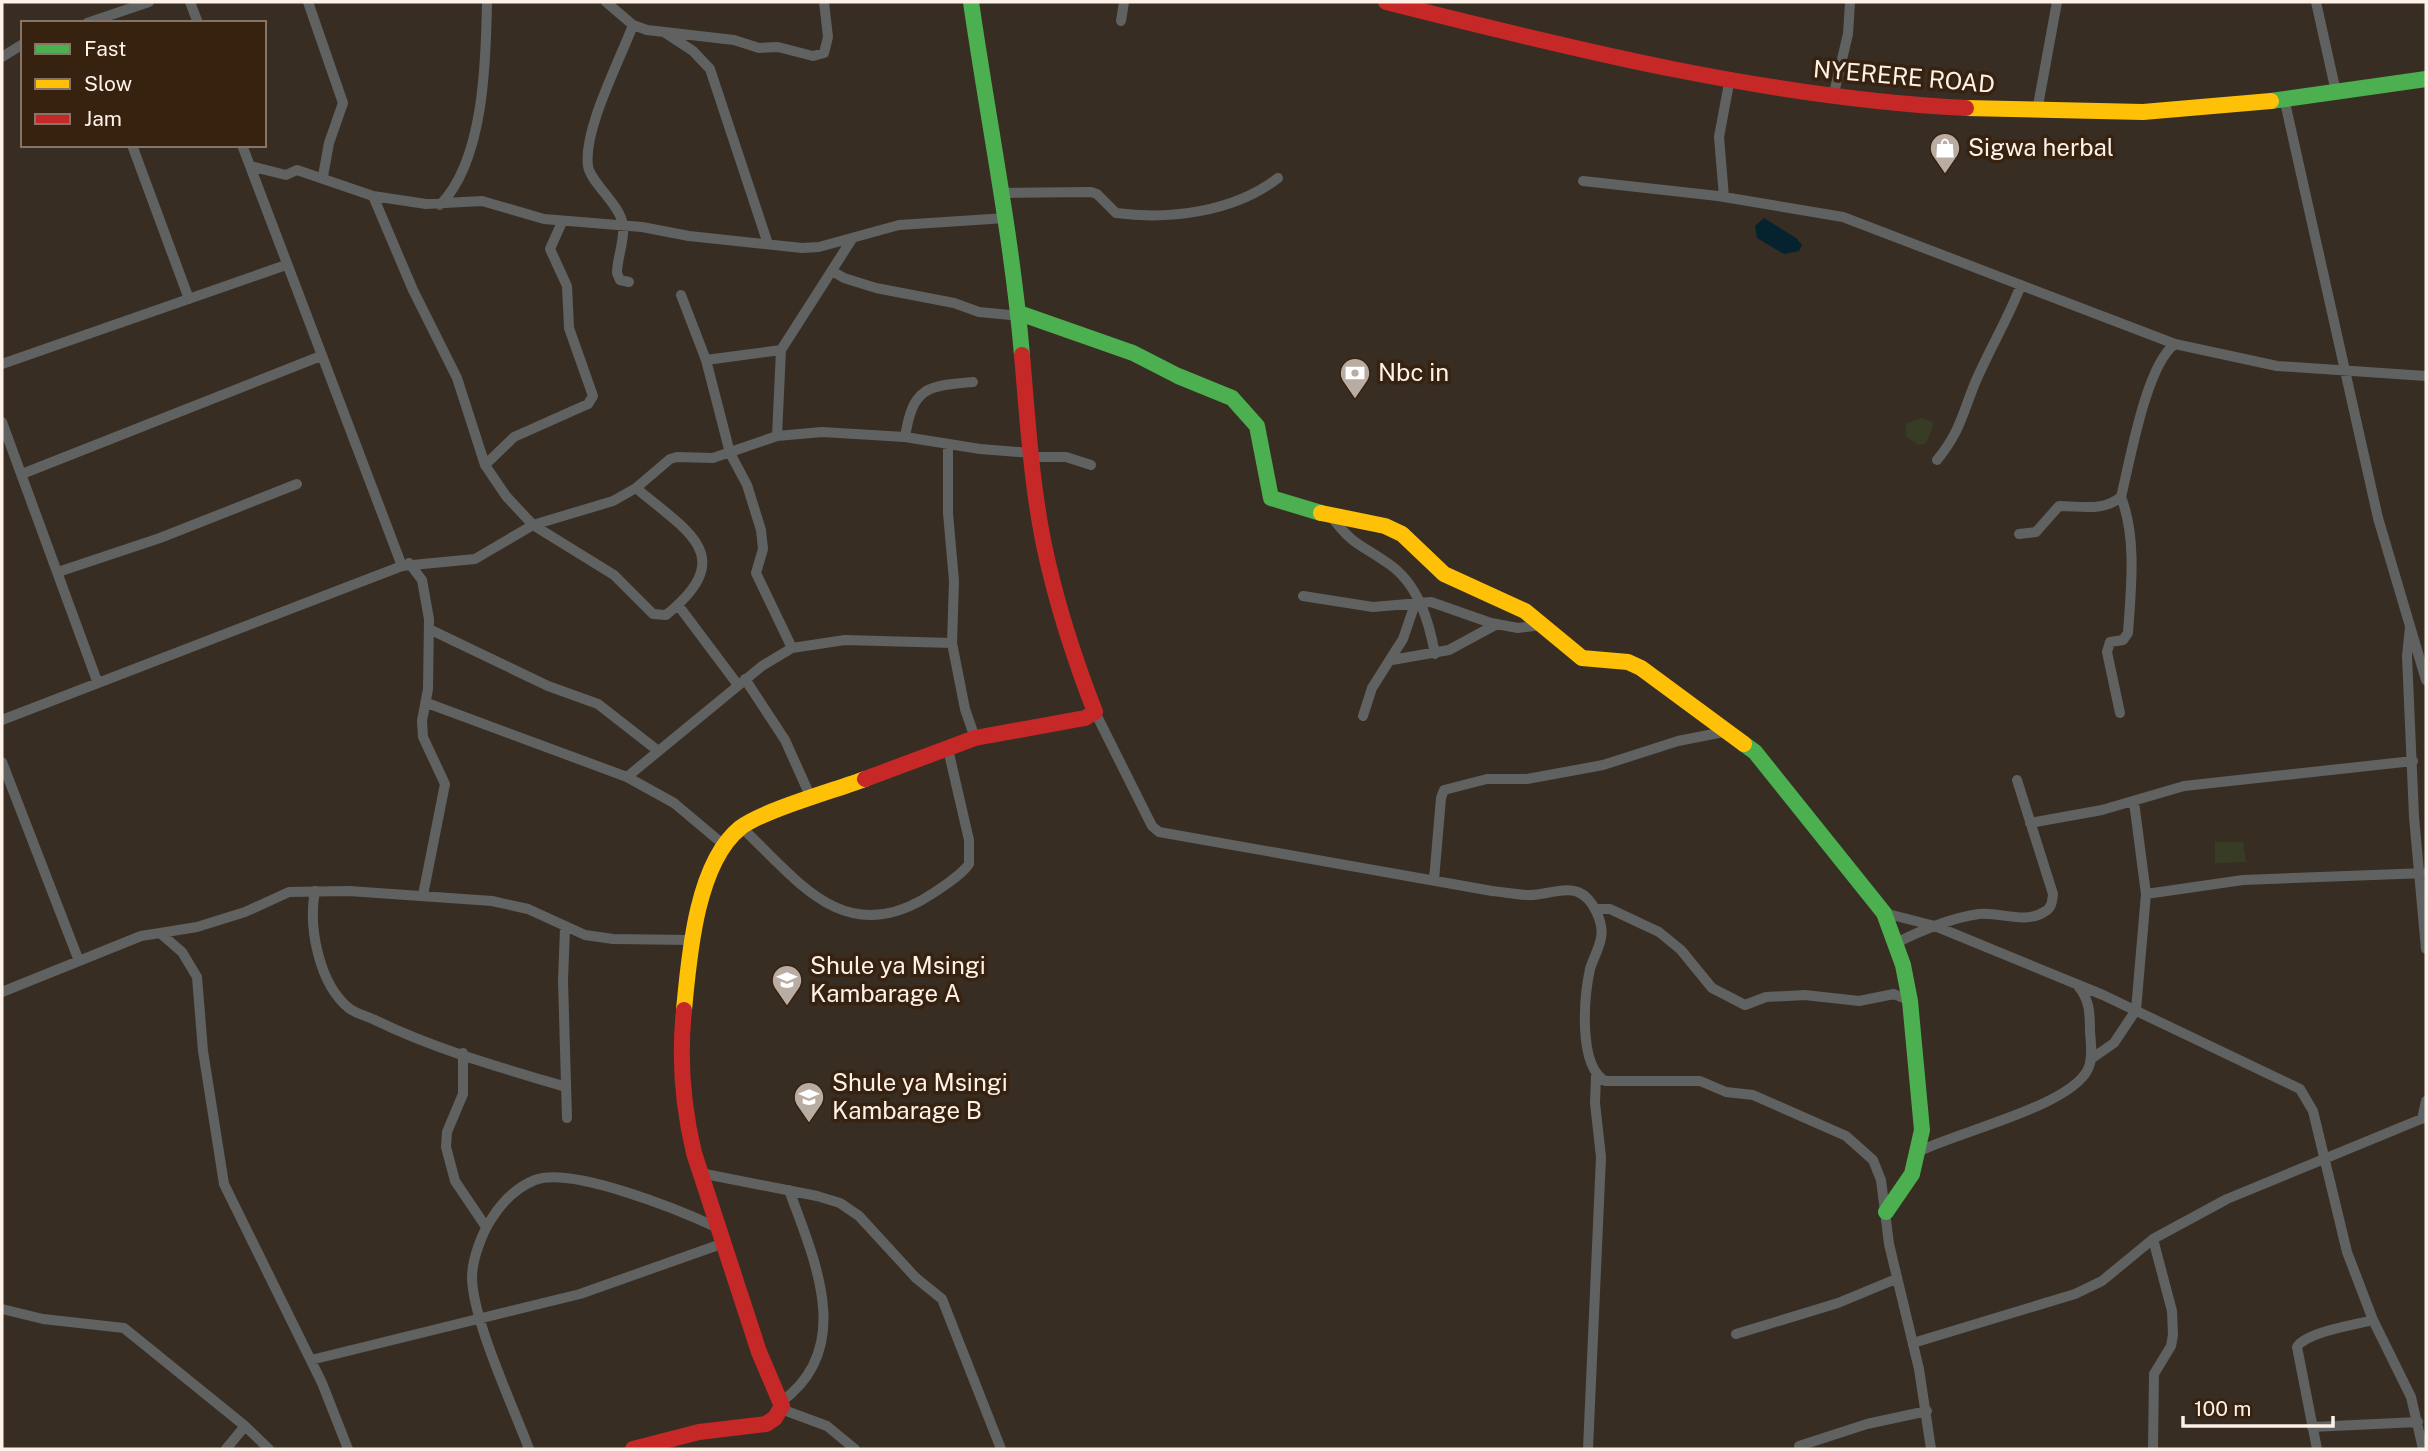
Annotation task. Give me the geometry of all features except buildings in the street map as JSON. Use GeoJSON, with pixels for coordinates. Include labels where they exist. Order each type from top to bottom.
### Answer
{"type":"FeatureCollection","features":[{"type":"Feature","properties":{"kind":"street"},"geometry":{"type":"LineString","coordinates":[[93,21],[149,2]]}},
{"type":"Feature","properties":{"kind":"street"},"geometry":{"type":"LineString","coordinates":[[190,2],[197,21]]}},
{"type":"Feature","properties":{"kind":"street"},"geometry":{"type":"LineString","coordinates":[[308,2],[343,103],[329,143],[323,176]]}},
{"type":"Feature","properties":{"kind":"street"},"geometry":{"type":"LineString","coordinates":[[440,205],[459,179],[470,152],[484,67],[487,2]]}},
{"type":"Feature","properties":{"kind":"street"},"geometry":{"type":"LineString","coordinates":[[606,2],[633,25],[647,30],[734,40],[765,49],[778,47],[813,56],[824,53],[827,45],[824,2]]}},
{"type":"Feature","properties":{"kind":"street"},"geometry":{"type":"LineString","coordinates":[[971,2],[1020,315],[1032,455],[1047,561],[1060,615],[1095,712],[1152,826],[1159,832],[1512,894],[1578,892],[1595,909],[1601,938],[1590,972],[1586,1036],[1591,1068],[1596,1076],[1605,1081],[1700,1081],[1726,1092],[1766,1099],[1829,1126],[1853,1140],[1872,1160],[1881,1180],[1896,1279],[1913,1343],[1927,1411],[1931,1449]]}},
{"type":"Feature","properties":{"kind":"street"},"geometry":{"type":"LineString","coordinates":[[1121,21],[1124,2]]}},
{"type":"Feature","properties":{"kind":"street","name":"NYERERE ROAD"},"geometry":{"type":"LineString","coordinates":[[1386,2],[1730,78],[1833,97],[2037,111],[2143,111],[2284,99],[2426,79]]}},
{"type":"Feature","properties":{"kind":"street"},"geometry":{"type":"LineString","coordinates":[[1833,97],[1848,34],[1850,2]]}},
{"type":"Feature","properties":{"kind":"street"},"geometry":{"type":"LineString","coordinates":[[2037,111],[2057,2]]}},
{"type":"Feature","properties":{"kind":"street"},"geometry":{"type":"LineString","coordinates":[[2316,2],[2336,92]]}},
{"type":"Feature","properties":{"kind":"street"},"geometry":{"type":"LineString","coordinates":[[629,282],[620,280],[617,273],[623,225],[606,191],[595,181],[587,165],[605,87],[633,25]]}},
{"type":"Feature","properties":{"kind":"street"},"geometry":{"type":"LineString","coordinates":[[662,31],[693,51],[710,69],[768,244]]}},
{"type":"Feature","properties":{"kind":"street"},"geometry":{"type":"LineString","coordinates":[[2,57],[21,45]]}},
{"type":"Feature","properties":{"kind":"street"},"geometry":{"type":"LineString","coordinates":[[1724,197],[1718,137],[1730,78]]}},
{"type":"Feature","properties":{"kind":"street"},"geometry":{"type":"LineString","coordinates":[[2284,99],[2378,518],[2426,680]]}},
{"type":"Feature","properties":{"kind":"street"},"geometry":{"type":"LineString","coordinates":[[133,147],[189,299]]}},
{"type":"Feature","properties":{"kind":"street"},"geometry":{"type":"LineString","coordinates":[[243,147],[321,356],[406,565],[422,580],[429,629],[427,704],[422,721],[423,737],[445,784],[423,895]]}},
{"type":"Feature","properties":{"kind":"street"},"geometry":{"type":"LineString","coordinates":[[250,166],[286,175],[297,170],[323,176],[373,196],[440,205],[482,201],[562,222],[623,225],[768,244],[819,247],[899,225],[1006,218]]}},
{"type":"Feature","properties":{"kind":"street"},"geometry":{"type":"LineString","coordinates":[[1002,193],[1091,192],[1116,213],[1180,214],[1201,211],[1249,197],[1278,178]]}},
{"type":"Feature","properties":{"kind":"street"},"geometry":{"type":"LineString","coordinates":[[1583,181],[1724,197],[1843,217],[2175,344],[2277,366],[2345,373],[2426,376]]}},
{"type":"Feature","properties":{"kind":"street"},"geometry":{"type":"LineString","coordinates":[[373,196],[413,290],[457,378],[485,465],[513,506],[533,525],[614,575],[653,614],[666,615],[678,605],[701,576],[704,558],[696,542],[636,488]]}},
{"type":"Feature","properties":{"kind":"street"},"geometry":{"type":"LineString","coordinates":[[485,465],[514,437],[588,404],[593,396],[569,328],[567,286],[551,248],[562,222]]}},
{"type":"Feature","properties":{"kind":"street"},"geometry":{"type":"LineString","coordinates":[[777,436],[781,350],[852,239]]}},
{"type":"Feature","properties":{"kind":"street"},"geometry":{"type":"LineString","coordinates":[[2,364],[286,265]]}},
{"type":"Feature","properties":{"kind":"street"},"geometry":{"type":"LineString","coordinates":[[832,271],[844,278],[876,288],[949,302],[979,313],[1020,315],[1048,327],[1132,352],[1179,377],[1230,394],[1257,427],[1266,460],[1267,491],[1271,498],[1331,516],[1385,526],[1402,534],[1444,574],[1525,611],[1582,658],[1628,662],[1641,668],[1755,752],[1884,913],[1896,943],[1910,1001],[1922,1130],[1920,1151],[1912,1174],[1886,1212]]}},
{"type":"Feature","properties":{"kind":"street"},"geometry":{"type":"LineString","coordinates":[[1937,460],[1956,435],[1976,381],[2005,327],[2021,285]]}},
{"type":"Feature","properties":{"kind":"street"},"geometry":{"type":"LineString","coordinates":[[681,295],[706,360],[730,453],[747,485],[761,530],[763,549],[756,573],[792,648]]}},
{"type":"Feature","properties":{"kind":"street"},"geometry":{"type":"LineString","coordinates":[[2120,713],[2107,652],[2110,642],[2123,640],[2128,633],[2130,536],[2121,497],[2154,374],[2164,355],[2175,344]]}},
{"type":"Feature","properties":{"kind":"street"},"geometry":{"type":"LineString","coordinates":[[706,360],[781,350]]}},
{"type":"Feature","properties":{"kind":"street"},"geometry":{"type":"LineString","coordinates":[[22,474],[321,356]]}},
{"type":"Feature","properties":{"kind":"street"},"geometry":{"type":"LineString","coordinates":[[905,437],[909,411],[918,397],[943,385],[973,382]]}},
{"type":"Feature","properties":{"kind":"street"},"geometry":{"type":"LineString","coordinates":[[2,422],[97,681]]}},
{"type":"Feature","properties":{"kind":"street"},"geometry":{"type":"LineString","coordinates":[[2,720],[97,681],[406,565],[467,562],[533,525],[593,509],[636,488],[670,459],[713,458],[777,436],[822,432],[905,437],[948,445],[1066,457],[1091,465]]}},
{"type":"Feature","properties":{"kind":"street"},"geometry":{"type":"LineString","coordinates":[[948,445],[948,513],[954,581],[952,643],[965,709],[975,738]]}},
{"type":"Feature","properties":{"kind":"street"},"geometry":{"type":"LineString","coordinates":[[58,572],[160,538],[297,484]]}},
{"type":"Feature","properties":{"kind":"street"},"geometry":{"type":"LineString","coordinates":[[2020,534],[2036,532],[2059,506],[2105,506],[2121,497]]}},
{"type":"Feature","properties":{"kind":"street"},"geometry":{"type":"LineString","coordinates":[[1331,516],[1355,545],[1400,573],[1417,604],[1429,619],[1435,654]]}},
{"type":"Feature","properties":{"kind":"street"},"geometry":{"type":"LineString","coordinates":[[1303,596],[1373,607],[1437,604],[1497,624],[1518,628],[1542,625]]}},
{"type":"Feature","properties":{"kind":"street"},"geometry":{"type":"LineString","coordinates":[[1363,716],[1372,688],[1392,660],[1417,604]]}},
{"type":"Feature","properties":{"kind":"street"},"geometry":{"type":"LineString","coordinates":[[678,605],[785,740],[812,800]]}},
{"type":"Feature","properties":{"kind":"street"},"geometry":{"type":"LineString","coordinates":[[2410,621],[2407,656],[2426,949]]}},
{"type":"Feature","properties":{"kind":"street"},"geometry":{"type":"LineString","coordinates":[[1392,660],[1435,654],[1497,624]]}},
{"type":"Feature","properties":{"kind":"street"},"geometry":{"type":"LineString","coordinates":[[429,629],[548,686],[598,704],[657,750]]}},
{"type":"Feature","properties":{"kind":"street"},"geometry":{"type":"LineString","coordinates":[[627,777],[741,682],[792,648],[845,640],[952,643]]}},
{"type":"Feature","properties":{"kind":"street"},"geometry":{"type":"LineString","coordinates":[[427,704],[627,777],[674,803],[724,845]]}},
{"type":"Feature","properties":{"kind":"street"},"geometry":{"type":"LineString","coordinates":[[855,1449],[827,1426],[781,1405],[759,1352],[700,1173],[688,1128],[681,1041],[691,940],[708,880],[724,845],[741,827],[975,738],[1076,720],[1095,712]]}},
{"type":"Feature","properties":{"kind":"street"},"geometry":{"type":"LineString","coordinates":[[1434,880],[1444,790],[1487,779],[1527,779],[1603,765],[1678,740],[1729,731]]}},
{"type":"Feature","properties":{"kind":"street"},"geometry":{"type":"LineString","coordinates":[[741,827],[832,908],[860,915],[902,909],[931,895],[969,864],[969,840],[948,749]]}},
{"type":"Feature","properties":{"kind":"street"},"geometry":{"type":"LineString","coordinates":[[2030,823],[2134,802],[2184,786],[2413,761]]}},
{"type":"Feature","properties":{"kind":"street"},"geometry":{"type":"LineString","coordinates":[[2,762],[79,961]]}},
{"type":"Feature","properties":{"kind":"street"},"geometry":{"type":"LineString","coordinates":[[1896,943],[1935,926],[1979,914],[2031,917],[2044,912],[2052,904],[2053,894],[2017,780]]}},
{"type":"Feature","properties":{"kind":"street"},"geometry":{"type":"LineString","coordinates":[[2091,1059],[2115,1043],[2136,1010],[2146,894],[2134,802]]}},
{"type":"Feature","properties":{"kind":"street"},"geometry":{"type":"LineString","coordinates":[[2146,894],[2243,880],[2422,874]]}},
{"type":"Feature","properties":{"kind":"street"},"geometry":{"type":"LineString","coordinates":[[315,891],[311,912],[314,937],[328,977],[345,1004],[352,1010],[399,1030],[566,1087]]}},
{"type":"Feature","properties":{"kind":"street"},"geometry":{"type":"LineString","coordinates":[[2,992],[141,936],[197,927],[246,912],[289,892],[423,895],[510,904],[541,914],[565,928],[613,939],[691,940]]}},
{"type":"Feature","properties":{"kind":"street"},"geometry":{"type":"LineString","coordinates":[[1595,909],[1610,909],[1659,932],[1681,950],[1713,988],[1745,1005],[1766,997],[1805,995],[1860,1001],[1894,995],[1910,1001]]}},
{"type":"Feature","properties":{"kind":"street"},"geometry":{"type":"LineString","coordinates":[[1884,913],[1935,926],[2076,984],[2300,1089],[2313,1111],[2347,1252],[2373,1320],[2410,1397],[2423,1449]]}},
{"type":"Feature","properties":{"kind":"street"},"geometry":{"type":"LineString","coordinates":[[565,928],[567,1118]]}},
{"type":"Feature","properties":{"kind":"street"},"geometry":{"type":"LineString","coordinates":[[160,933],[182,952],[197,977],[203,1051],[224,1184],[311,1360],[348,1449]]}},
{"type":"Feature","properties":{"kind":"street"},"geometry":{"type":"LineString","coordinates":[[1920,1151],[1955,1134],[2010,1117],[2060,1095],[2088,1070],[2091,1059],[2089,1006],[2076,984]]}},
{"type":"Feature","properties":{"kind":"street"},"geometry":{"type":"LineString","coordinates":[[463,1053],[463,1094],[447,1132],[446,1147],[455,1181],[486,1227]]}},
{"type":"Feature","properties":{"kind":"street"},"geometry":{"type":"LineString","coordinates":[[1588,1449],[1601,1157],[1595,1103],[1596,1076]]}},
{"type":"Feature","properties":{"kind":"street"},"geometry":{"type":"LineString","coordinates":[[1913,1343],[2075,1294],[2102,1281],[2153,1239],[2227,1199],[2424,1118],[2426,1101]]}},
{"type":"Feature","properties":{"kind":"street"},"geometry":{"type":"LineString","coordinates":[[700,1173],[789,1190],[840,1203],[850,1209],[916,1278],[939,1295],[1001,1449]]}},
{"type":"Feature","properties":{"kind":"street"},"geometry":{"type":"LineString","coordinates":[[529,1449],[481,1319],[472,1276],[486,1227],[515,1191],[537,1179],[576,1179],[599,1185],[721,1236]]}},
{"type":"Feature","properties":{"kind":"street"},"geometry":{"type":"LineString","coordinates":[[633,1449],[699,1432],[766,1424],[805,1382],[811,1371],[824,1321],[820,1278],[789,1190]]}},
{"type":"Feature","properties":{"kind":"street"},"geometry":{"type":"LineString","coordinates":[[311,1360],[481,1319],[632,1278],[721,1236]]}},
{"type":"Feature","properties":{"kind":"street"},"geometry":{"type":"LineString","coordinates":[[2153,1239],[2169,1298],[2173,1335],[2171,1346],[2154,1374],[2153,1449]]}},
{"type":"Feature","properties":{"kind":"street"},"geometry":{"type":"LineString","coordinates":[[1736,1334],[1839,1303],[1896,1279]]}},
{"type":"Feature","properties":{"kind":"street"},"geometry":{"type":"LineString","coordinates":[[2,1309],[43,1319],[124,1328],[245,1426],[269,1449]]}},
{"type":"Feature","properties":{"kind":"street"},"geometry":{"type":"LineString","coordinates":[[2317,1449],[2297,1347],[2301,1340],[2311,1336],[2373,1320]]}},
{"type":"Feature","properties":{"kind":"street"},"geometry":{"type":"LineString","coordinates":[[1799,1446],[1867,1424],[1927,1411]]}},
{"type":"Feature","properties":{"kind":"street"},"geometry":{"type":"LineString","coordinates":[[2312,1427],[2418,1422]]}},
{"type":"Feature","properties":{"kind":"street"},"geometry":{"type":"LineString","coordinates":[[226,1449],[245,1426]]}},
{"type":"Feature","properties":{"kind":"green space"},"geometry":{"type":"Polygon","coordinates":[[[1921,418],[1934,423],[1926,443],[1918,445],[1906,436],[1906,424],[1921,418]]]}},
{"type":"Feature","properties":{"kind":"green space"},"geometry":{"type":"Polygon","coordinates":[[[2215,842],[2243,842],[2246,862],[2215,863],[2215,842]]]}},
{"type":"Feature","properties":{"kind":"water"},"geometry":{"type":"Polygon","coordinates":[[[1764,218],[1796,238],[1802,245],[1799,251],[1784,254],[1757,238],[1755,226],[1764,218]]]}},
{"type":"Feature","properties":{"kind":"traffic: fast"},"geometry":{"type":"LineString","coordinates":[[971,2],[1006,223],[1022,355]]}},
{"type":"Feature","properties":{"kind":"traffic: fast"},"geometry":{"type":"LineString","coordinates":[[2271,101],[2426,79]]}},
{"type":"Feature","properties":{"kind":"traffic: fast"},"geometry":{"type":"LineString","coordinates":[[1019,313],[1133,353],[1178,376],[1232,398],[1257,426],[1271,498],[1321,513]]}},
{"type":"Feature","properties":{"kind":"traffic: fast"},"geometry":{"type":"LineString","coordinates":[[1744,744],[1755,752],[1884,913],[1903,965],[1910,1001],[1922,1130],[1912,1174],[1886,1212]]}},
{"type":"Feature","properties":{"kind":"traffic: slow"},"geometry":{"type":"LineString","coordinates":[[1966,108],[2143,112],[2271,101]]}},
{"type":"Feature","properties":{"kind":"traffic: slow"},"geometry":{"type":"LineString","coordinates":[[1321,513],[1385,526],[1402,534],[1444,574],[1525,611],[1582,658],[1628,662],[1641,668],[1744,744]]}},
{"type":"Feature","properties":{"kind":"traffic: slow"},"geometry":{"type":"LineString","coordinates":[[684,1010],[697,913],[713,864],[725,844],[750,821],[865,779]]}},
{"type":"Feature","properties":{"kind":"traffic: jam"},"geometry":{"type":"LineString","coordinates":[[1386,2],[1601,54],[1746,83],[1893,103],[1966,108]]}},
{"type":"Feature","properties":{"kind":"traffic: jam"},"geometry":{"type":"LineString","coordinates":[[865,779],[975,738],[1085,718],[1095,712],[1063,620],[1043,538],[1031,460],[1022,355]]}},
{"type":"Feature","properties":{"kind":"traffic: jam"},"geometry":{"type":"LineString","coordinates":[[633,1449],[699,1432],[766,1424],[775,1418],[782,1406],[759,1352],[694,1153],[683,1082],[684,1010]]}},
{"type":"Feature","properties":{"kind":"place","name":"Sigwa herbal"},"geometry":{"type":"Point","coordinates":[1945,175]}},
{"type":"Feature","properties":{"kind":"place","name":"Nbc in"},"geometry":{"type":"Point","coordinates":[1355,400]}},
{"type":"Feature","properties":{"kind":"place","name":"Shule ya Msingi Kambarage A"},"geometry":{"type":"Point","coordinates":[787,1007]}},
{"type":"Feature","properties":{"kind":"place","name":"Shule ya Msingi Kambarage B"},"geometry":{"type":"Point","coordinates":[809,1124]}}]}
